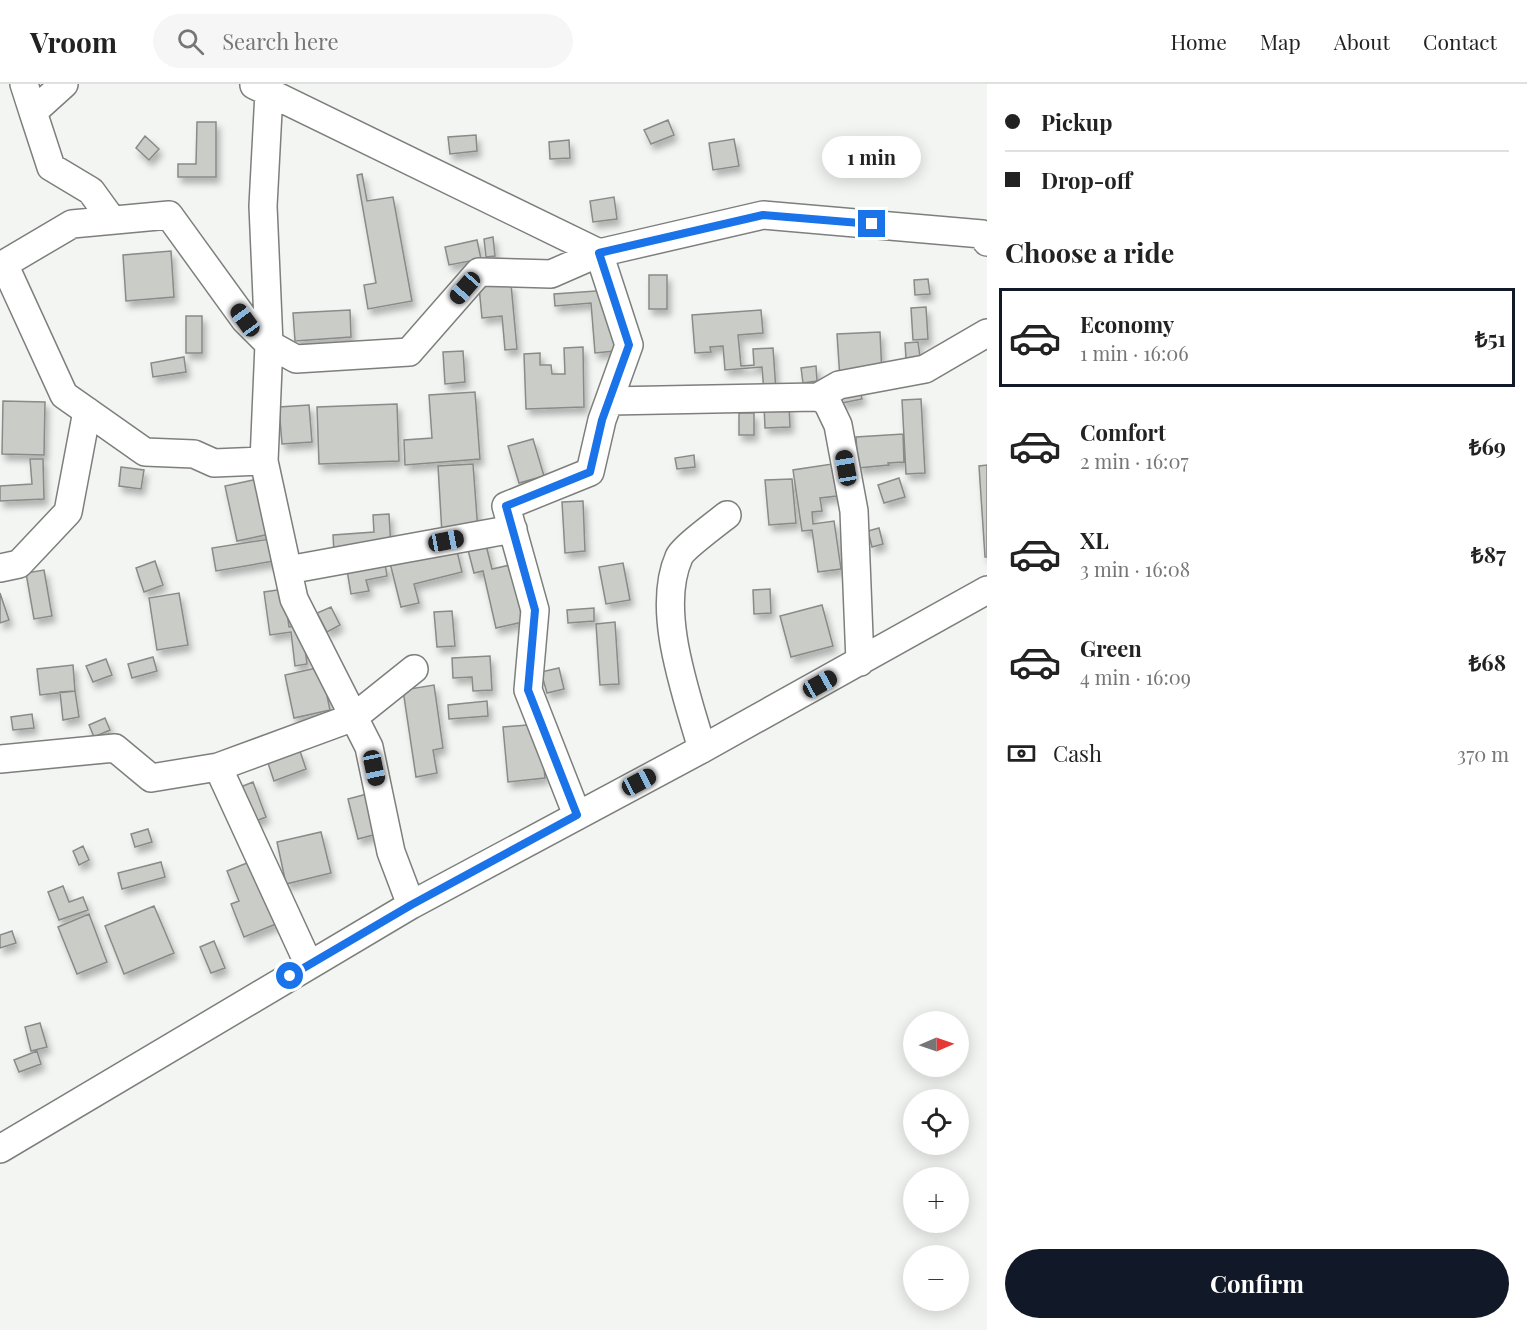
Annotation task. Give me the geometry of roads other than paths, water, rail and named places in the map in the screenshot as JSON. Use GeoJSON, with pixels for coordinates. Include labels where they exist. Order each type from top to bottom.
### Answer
{"type":"FeatureCollection","features":[{"type":"Feature","properties":{"kind":"street"},"geometry":{"type":"LineString","coordinates":[[24,84],[51,167],[91,191],[112,220]]}},
{"type":"Feature","properties":{"kind":"street"},"geometry":{"type":"LineString","coordinates":[[33,112],[64,84]]}},
{"type":"Feature","properties":{"kind":"street"},"geometry":{"type":"LineString","coordinates":[[411,905],[391,852],[369,747],[294,599],[264,461],[269,344],[261,88],[599,253],[629,345],[602,420],[590,472],[506,506],[535,610],[528,690],[577,815]]}},
{"type":"Feature","properties":{"kind":"street"},"geometry":{"type":"LineString","coordinates":[[264,461],[214,463],[194,454],[145,452],[64,396],[2,266],[72,224],[169,215],[245,320],[269,344],[296,359],[409,352],[479,272],[551,274],[599,253],[763,215],[985,238]]}},
{"type":"Feature","properties":{"kind":"street"},"geometry":{"type":"LineString","coordinates":[[610,400],[818,397],[839,385],[925,369],[987,333]]}},
{"type":"Feature","properties":{"kind":"street"},"geometry":{"type":"LineString","coordinates":[[818,397],[827,402],[838,425],[854,511],[860,662]]}},
{"type":"Feature","properties":{"kind":"street"},"geometry":{"type":"LineString","coordinates":[[0,568],[19,564],[68,512],[87,411]]}},
{"type":"Feature","properties":{"kind":"street"},"geometry":{"type":"LineString","coordinates":[[702,749],[673,650],[670,589],[679,555],[727,515]]}},
{"type":"Feature","properties":{"kind":"street"},"geometry":{"type":"LineString","coordinates":[[288,570],[513,529]]}},
{"type":"Feature","properties":{"kind":"street"},"geometry":{"type":"LineString","coordinates":[[0,1149],[411,905],[702,749],[987,590]]}},
{"type":"Feature","properties":{"kind":"street"},"geometry":{"type":"LineString","coordinates":[[0,759],[115,748],[151,778],[218,767],[354,717],[414,669]]}},
{"type":"Feature","properties":{"kind":"street"},"geometry":{"type":"LineString","coordinates":[[218,767],[309,965]]}}]}
